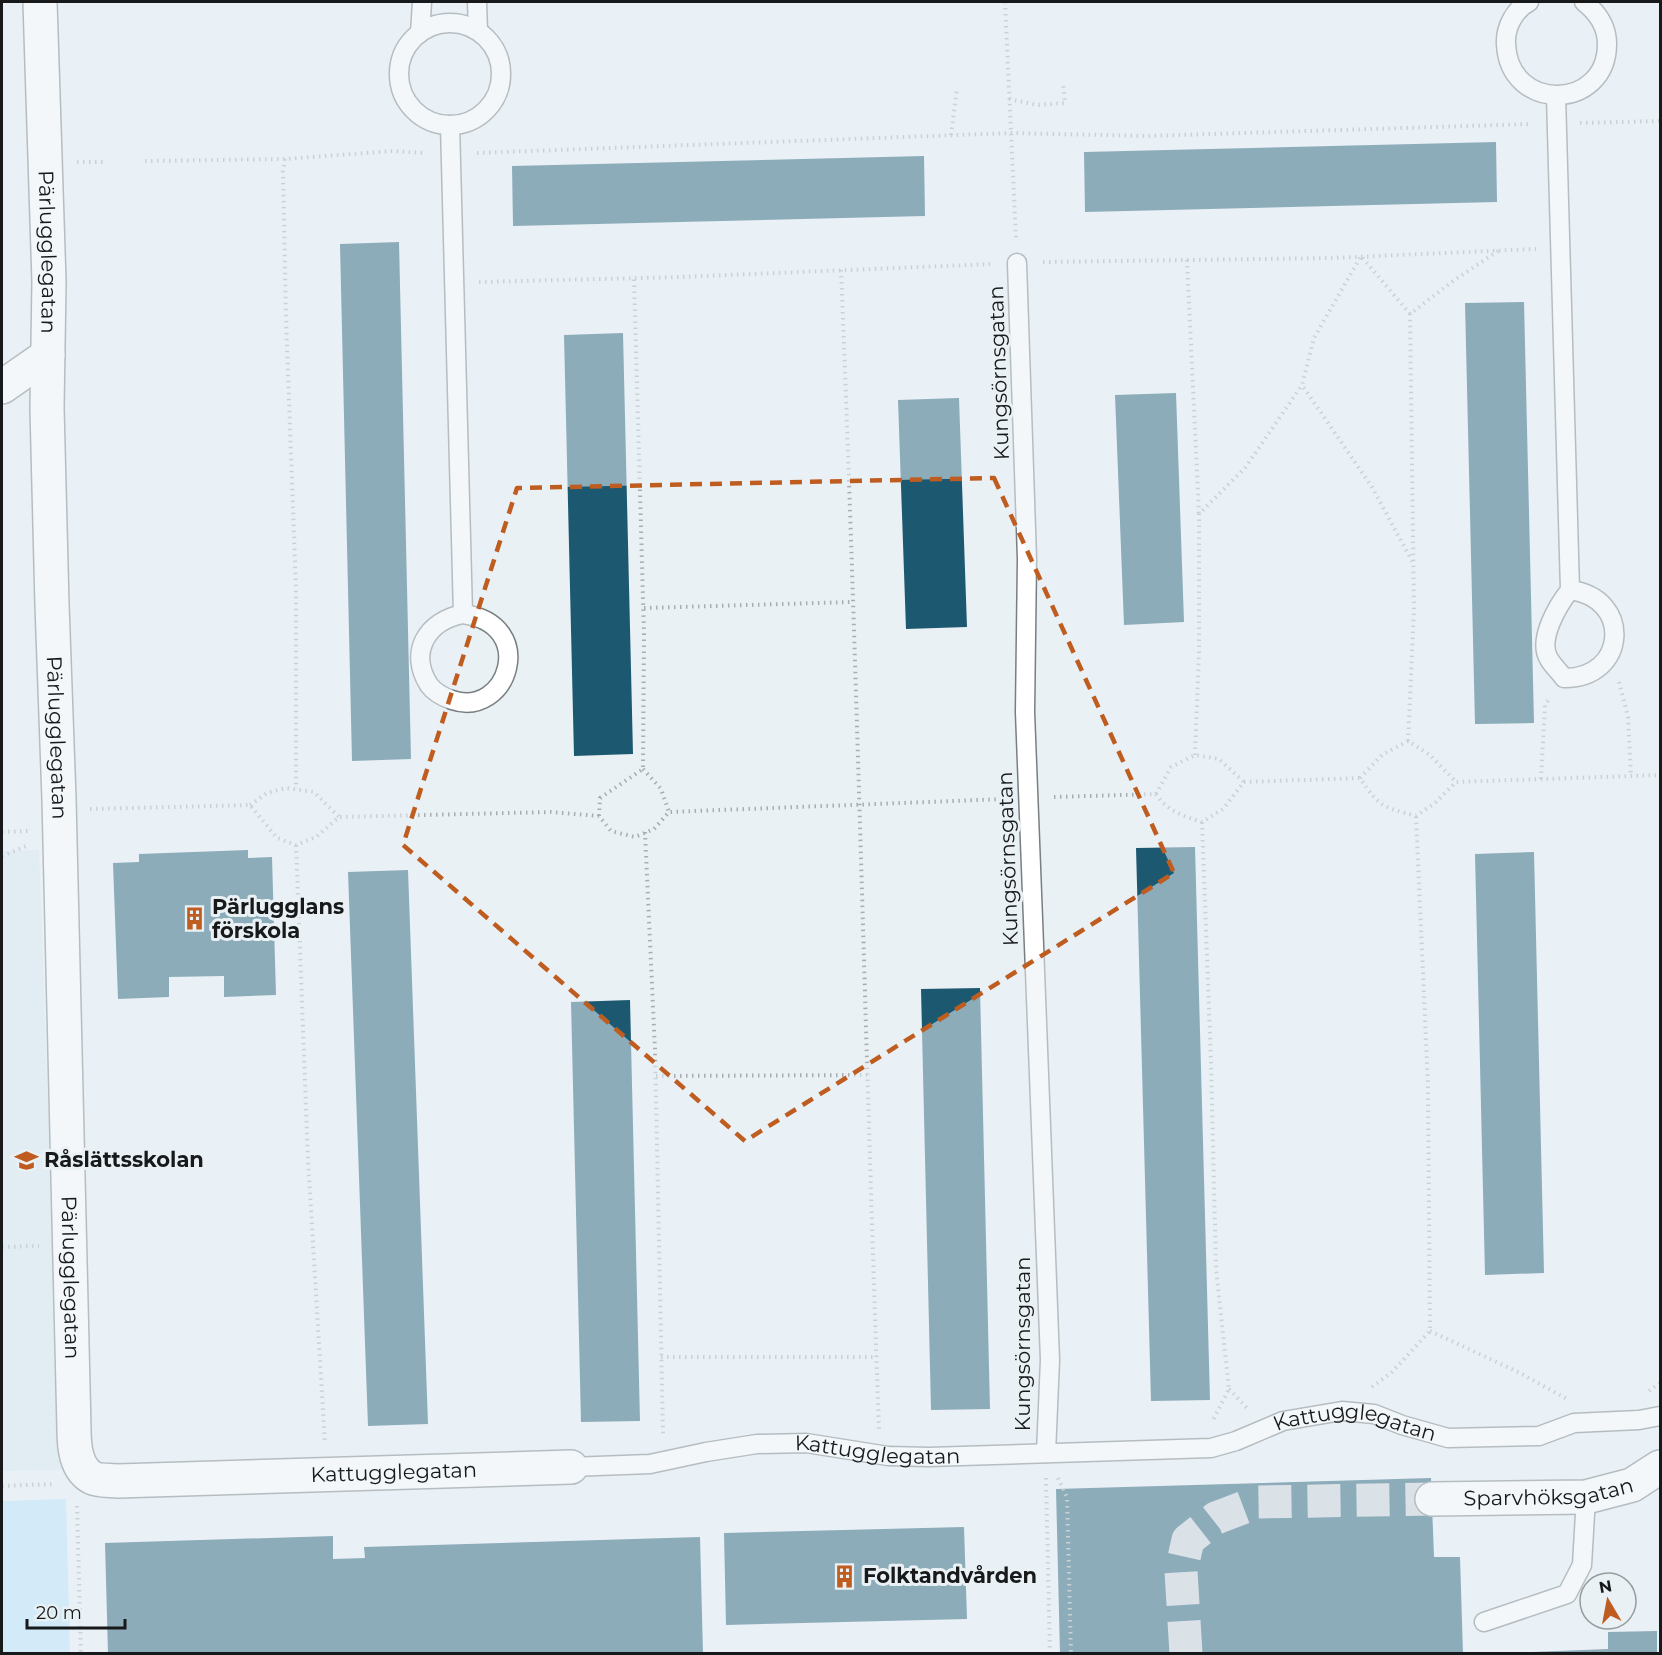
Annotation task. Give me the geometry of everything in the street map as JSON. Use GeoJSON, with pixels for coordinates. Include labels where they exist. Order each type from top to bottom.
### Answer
{"type":"FeatureCollection","features":[{"type":"Feature","properties":{"kind":"street","name":"Pärlugglegatan"},"geometry":{"type":"LineString","coordinates":[[40,2],[49,282],[47,408],[51,593],[59,810],[74,1429],[81,1477]]}},
{"type":"Feature","properties":{"kind":"street"},"geometry":{"type":"LineString","coordinates":[[2,387],[48,356]]}},
{"type":"Feature","properties":{"kind":"street","name":"Kattugglegatan"},"geometry":{"type":"LineString","coordinates":[[81,1477],[118,1481],[571,1467]]}},
{"type":"Feature","properties":{"kind":"street","name":"Sparvhöksgatan"},"geometry":{"type":"LineString","coordinates":[[1432,1499],[1586,1497],[1632,1485],[1660,1467]]}},
{"type":"Feature","properties":{"kind":"lane"},"geometry":{"type":"LineString","coordinates":[[420,33],[422,2]]}},
{"type":"Feature","properties":{"kind":"lane"},"geometry":{"type":"LineString","coordinates":[[477,2],[478,31]]}},
{"type":"Feature","properties":{"kind":"lane"},"geometry":{"type":"LineString","coordinates":[[1527,2],[1510,22],[1505,39],[1506,56],[1513,72],[1524,85],[1539,93],[1556,96],[1574,93],[1590,84],[1601,70],[1607,54],[1607,36],[1601,19],[1584,2]]}},
{"type":"Feature","properties":{"kind":"lane"},"geometry":{"type":"LineString","coordinates":[[449,23],[464,25],[478,31],[495,48],[501,65],[501,83],[495,99],[483,113],[468,122],[450,125],[433,123],[418,114],[407,101],[400,85],[399,68],[404,52],[420,33],[433,26],[449,23]]}},
{"type":"Feature","properties":{"kind":"lane"},"geometry":{"type":"LineString","coordinates":[[1556,96],[1570,590],[1558,606],[1547,637],[1548,658],[1564,678],[1578,678],[1592,673],[1604,663],[1615,637],[1613,622],[1607,609],[1584,591],[1570,590]]}},
{"type":"Feature","properties":{"kind":"lane"},"geometry":{"type":"LineString","coordinates":[[450,125],[464,614]]}},
{"type":"Feature","properties":{"kind":"lane","name":"Kungsörnsgatan"},"geometry":{"type":"LineString","coordinates":[[1017,262],[1027,559],[1025,712],[1050,1360],[1046,1453]]}},
{"type":"Feature","properties":{"kind":"lane"},"geometry":{"type":"LineString","coordinates":[[464,614],[478,616],[491,623],[501,634],[507,647],[509,662],[506,676],[497,688],[486,697],[472,702],[457,702],[444,698],[432,689],[424,677],[420,663],[421,648],[427,635],[436,624],[449,617],[464,614]]}},
{"type":"Feature","properties":{"kind":"lane","name":"Kattugglegatan"},"geometry":{"type":"LineString","coordinates":[[571,1467],[650,1464],[757,1444],[806,1443],[880,1455],[929,1457],[1211,1448],[1236,1441],[1283,1421],[1342,1411],[1374,1414],[1402,1425],[1448,1438],[1539,1436],[1574,1423],[1639,1420],[1660,1416]]}},
{"type":"Feature","properties":{"kind":"lane"},"geometry":{"type":"LineString","coordinates":[[1484,1622],[1566,1594],[1582,1565],[1586,1497]]}},
{"type":"Feature","properties":{"kind":"path"},"geometry":{"type":"LineString","coordinates":[[1005,2],[1017,262]]}},
{"type":"Feature","properties":{"kind":"path"},"geometry":{"type":"LineString","coordinates":[[1009,99],[1037,105],[1065,103],[1063,82]]}},
{"type":"Feature","properties":{"kind":"path"},"geometry":{"type":"LineString","coordinates":[[951,135],[957,88]]}},
{"type":"Feature","properties":{"kind":"path"},"geometry":{"type":"LineString","coordinates":[[145,161],[285,159],[393,151],[451,155],[1011,133],[1148,136],[1660,121]]}},
{"type":"Feature","properties":{"kind":"path"},"geometry":{"type":"LineString","coordinates":[[285,159],[283,172],[286,307],[296,590],[296,789]]}},
{"type":"Feature","properties":{"kind":"path"},"geometry":{"type":"LineString","coordinates":[[454,283],[1017,262],[1361,256],[1560,248]]}},
{"type":"Feature","properties":{"kind":"path"},"geometry":{"type":"LineString","coordinates":[[1410,314],[1453,281],[1498,251]]}},
{"type":"Feature","properties":{"kind":"path"},"geometry":{"type":"LineString","coordinates":[[1361,256],[1410,314],[1414,610],[1408,741]]}},
{"type":"Feature","properties":{"kind":"path"},"geometry":{"type":"LineString","coordinates":[[1200,514],[1245,468],[1302,385],[1314,338],[1361,256]]}},
{"type":"Feature","properties":{"kind":"path"},"geometry":{"type":"LineString","coordinates":[[1187,260],[1200,514],[1199,652],[1195,755]]}},
{"type":"Feature","properties":{"kind":"path"},"geometry":{"type":"LineString","coordinates":[[841,270],[861,806],[867,1074],[880,1455]]}},
{"type":"Feature","properties":{"kind":"path"},"geometry":{"type":"LineString","coordinates":[[634,278],[644,608],[643,769],[661,789],[669,812]]}},
{"type":"Feature","properties":{"kind":"path"},"geometry":{"type":"LineString","coordinates":[[1302,385],[1372,487],[1414,566]]}},
{"type":"Feature","properties":{"kind":"path"},"geometry":{"type":"LineString","coordinates":[[644,608],[852,602]]}},
{"type":"Feature","properties":{"kind":"path"},"geometry":{"type":"LineString","coordinates":[[1604,663],[1620,684],[1628,717],[1631,776]]}},
{"type":"Feature","properties":{"kind":"path"},"geometry":{"type":"LineString","coordinates":[[1541,780],[1545,705],[1564,678]]}},
{"type":"Feature","properties":{"kind":"path"},"geometry":{"type":"LineString","coordinates":[[1156,794],[1171,767],[1195,755],[1219,759],[1244,782],[1360,778],[1382,754],[1408,741]]}},
{"type":"Feature","properties":{"kind":"path"},"geometry":{"type":"LineString","coordinates":[[1408,741],[1430,756],[1456,782]]}},
{"type":"Feature","properties":{"kind":"path"},"geometry":{"type":"LineString","coordinates":[[643,769],[600,798],[599,816],[611,831],[635,837],[654,829],[669,812],[1156,794]]}},
{"type":"Feature","properties":{"kind":"path"},"geometry":{"type":"LineString","coordinates":[[1360,778],[1384,808],[1416,816],[1435,803],[1456,782],[1660,775]]}},
{"type":"Feature","properties":{"kind":"path"},"geometry":{"type":"LineString","coordinates":[[1202,822],[1223,808],[1244,782]]}},
{"type":"Feature","properties":{"kind":"path"},"geometry":{"type":"LineString","coordinates":[[59,810],[250,805],[267,793],[286,788],[314,792],[339,817]]}},
{"type":"Feature","properties":{"kind":"path"},"geometry":{"type":"LineString","coordinates":[[1156,794],[1163,804],[1179,815],[1202,822]]}},
{"type":"Feature","properties":{"kind":"path"},"geometry":{"type":"LineString","coordinates":[[250,805],[277,838],[296,845],[316,837],[339,817],[551,812],[599,816]]}},
{"type":"Feature","properties":{"kind":"path"},"geometry":{"type":"LineString","coordinates":[[1342,1411],[1392,1372],[1431,1331],[1428,1086],[1416,816]]}},
{"type":"Feature","properties":{"kind":"path"},"geometry":{"type":"LineString","coordinates":[[1202,822],[1216,1269],[1229,1389],[1208,1429],[1211,1448]]}},
{"type":"Feature","properties":{"kind":"path"},"geometry":{"type":"LineString","coordinates":[[645,832],[656,1076],[665,1461]]}},
{"type":"Feature","properties":{"kind":"path"},"geometry":{"type":"LineString","coordinates":[[296,845],[308,1160],[327,1474]]}},
{"type":"Feature","properties":{"kind":"path"},"geometry":{"type":"LineString","coordinates":[[656,1076],[867,1074]]}},
{"type":"Feature","properties":{"kind":"path"},"geometry":{"type":"LineString","coordinates":[[1431,1331],[1520,1373],[1605,1421],[1660,1383]]}},
{"type":"Feature","properties":{"kind":"path"},"geometry":{"type":"LineString","coordinates":[[661,1357],[877,1357]]}},
{"type":"Feature","properties":{"kind":"path"},"geometry":{"type":"LineString","coordinates":[[1046,1453],[1050,1653]]}},
{"type":"Feature","properties":{"kind":"path"},"geometry":{"type":"LineString","coordinates":[[1046,1453],[1067,1497],[1071,1653]]}},
{"type":"Feature","properties":{"kind":"path"},"geometry":{"type":"LineString","coordinates":[[2,1486],[81,1477],[81,1653]]}},
{"type":"Feature","properties":{"kind":"highlighted area"},"geometry":{"type":"Polygon","coordinates":[[[994,478],[1174,873],[745,1141],[403,845],[517,488],[994,478]]]}},
{"type":"Feature","properties":{"kind":"shaded area","name":"Råslättsskolan"},"geometry":{"type":"Polygon","coordinates":[[[39,850],[61,1470],[2,1471],[2,851],[39,850]]]}},
{"type":"Feature","properties":{"kind":"shaded area"},"geometry":{"type":"Polygon","coordinates":[[[66,1499],[70,1653],[2,1653],[2,1501],[66,1499]]]}},
{"type":"Feature","properties":{"kind":"building"},"geometry":{"type":"Polygon","coordinates":[[[1496,142],[1497,202],[1085,212],[1084,152],[1496,142]]]}},
{"type":"Feature","properties":{"kind":"building"},"geometry":{"type":"Polygon","coordinates":[[[924,156],[925,216],[513,226],[512,166],[924,156]]]}},
{"type":"Feature","properties":{"kind":"building"},"geometry":{"type":"Polygon","coordinates":[[[399,242],[411,759],[352,761],[340,244],[399,242]]]}},
{"type":"Feature","properties":{"kind":"building"},"geometry":{"type":"Polygon","coordinates":[[[1524,302],[1534,723],[1475,724],[1465,303],[1524,302]]]}},
{"type":"Feature","properties":{"kind":"building"},"geometry":{"type":"Polygon","coordinates":[[[623,333],[633,754],[574,756],[564,335],[623,333]]]}},
{"type":"Feature","properties":{"kind":"building"},"geometry":{"type":"Polygon","coordinates":[[[1176,393],[1184,622],[1124,625],[1115,395],[1176,393]]]}},
{"type":"Feature","properties":{"kind":"building"},"geometry":{"type":"Polygon","coordinates":[[[959,398],[967,627],[906,629],[898,400],[959,398]]]}},
{"type":"Feature","properties":{"kind":"building"},"geometry":{"type":"Polygon","coordinates":[[[1195,847],[1210,1400],[1151,1401],[1136,848],[1195,847]]]}},
{"type":"Feature","properties":{"kind":"building","name":"Pärlugglans förskola"},"geometry":{"type":"Polygon","coordinates":[[[248,850],[248,858],[272,857],[276,995],[224,997],[224,976],[169,977],[169,997],[118,999],[113,863],[139,862],[139,854],[248,850]]]}},
{"type":"Feature","properties":{"kind":"building"},"geometry":{"type":"Polygon","coordinates":[[[1534,852],[1544,1273],[1485,1275],[1475,854],[1534,852]]]}},
{"type":"Feature","properties":{"kind":"building"},"geometry":{"type":"Polygon","coordinates":[[[408,870],[428,1424],[368,1426],[348,872],[408,870]]]}},
{"type":"Feature","properties":{"kind":"building"},"geometry":{"type":"Polygon","coordinates":[[[980,988],[990,1409],[931,1410],[921,989],[980,988]]]}},
{"type":"Feature","properties":{"kind":"building"},"geometry":{"type":"Polygon","coordinates":[[[630,1000],[640,1421],[581,1422],[571,1002],[630,1000]]]}},
{"type":"Feature","properties":{"kind":"building"},"geometry":{"type":"Polygon","coordinates":[[[1431,1478],[1434,1557],[1460,1557],[1463,1654],[1060,1654],[1056,1489],[1431,1478]]]}},
{"type":"Feature","properties":{"kind":"building","name":"Folktandvården"},"geometry":{"type":"Polygon","coordinates":[[[964,1527],[967,1619],[726,1625],[724,1533],[964,1527]]]}},
{"type":"Feature","properties":{"kind":"building"},"geometry":{"type":"Polygon","coordinates":[[[333,1536],[333,1559],[365,1558],[364,1547],[700,1537],[703,1654],[108,1654],[105,1543],[333,1536]]]}},
{"type":"Feature","properties":{"kind":"building"},"geometry":{"type":"Polygon","coordinates":[[[1657,1631],[1657,1654],[1532,1654],[1532,1652],[1608,1649],[1608,1632],[1657,1631]]]}},
{"type":"Feature","properties":{"kind":"tunnel"},"geometry":{"type":"LineString","coordinates":[[1186,1654],[1181,1571],[1188,1540],[1216,1518],[1258,1502],[1432,1499]]}},
{"type":"Feature","properties":{"kind":"place","name":"Pärlugglans förskola"},"geometry":{"type":"Point","coordinates":[194,919]}},
{"type":"Feature","properties":{"kind":"place","name":"Råslättsskolan"},"geometry":{"type":"Point","coordinates":[26,1160]}},
{"type":"Feature","properties":{"kind":"place","name":"Folktandvården"},"geometry":{"type":"Point","coordinates":[845,1576]}}]}
